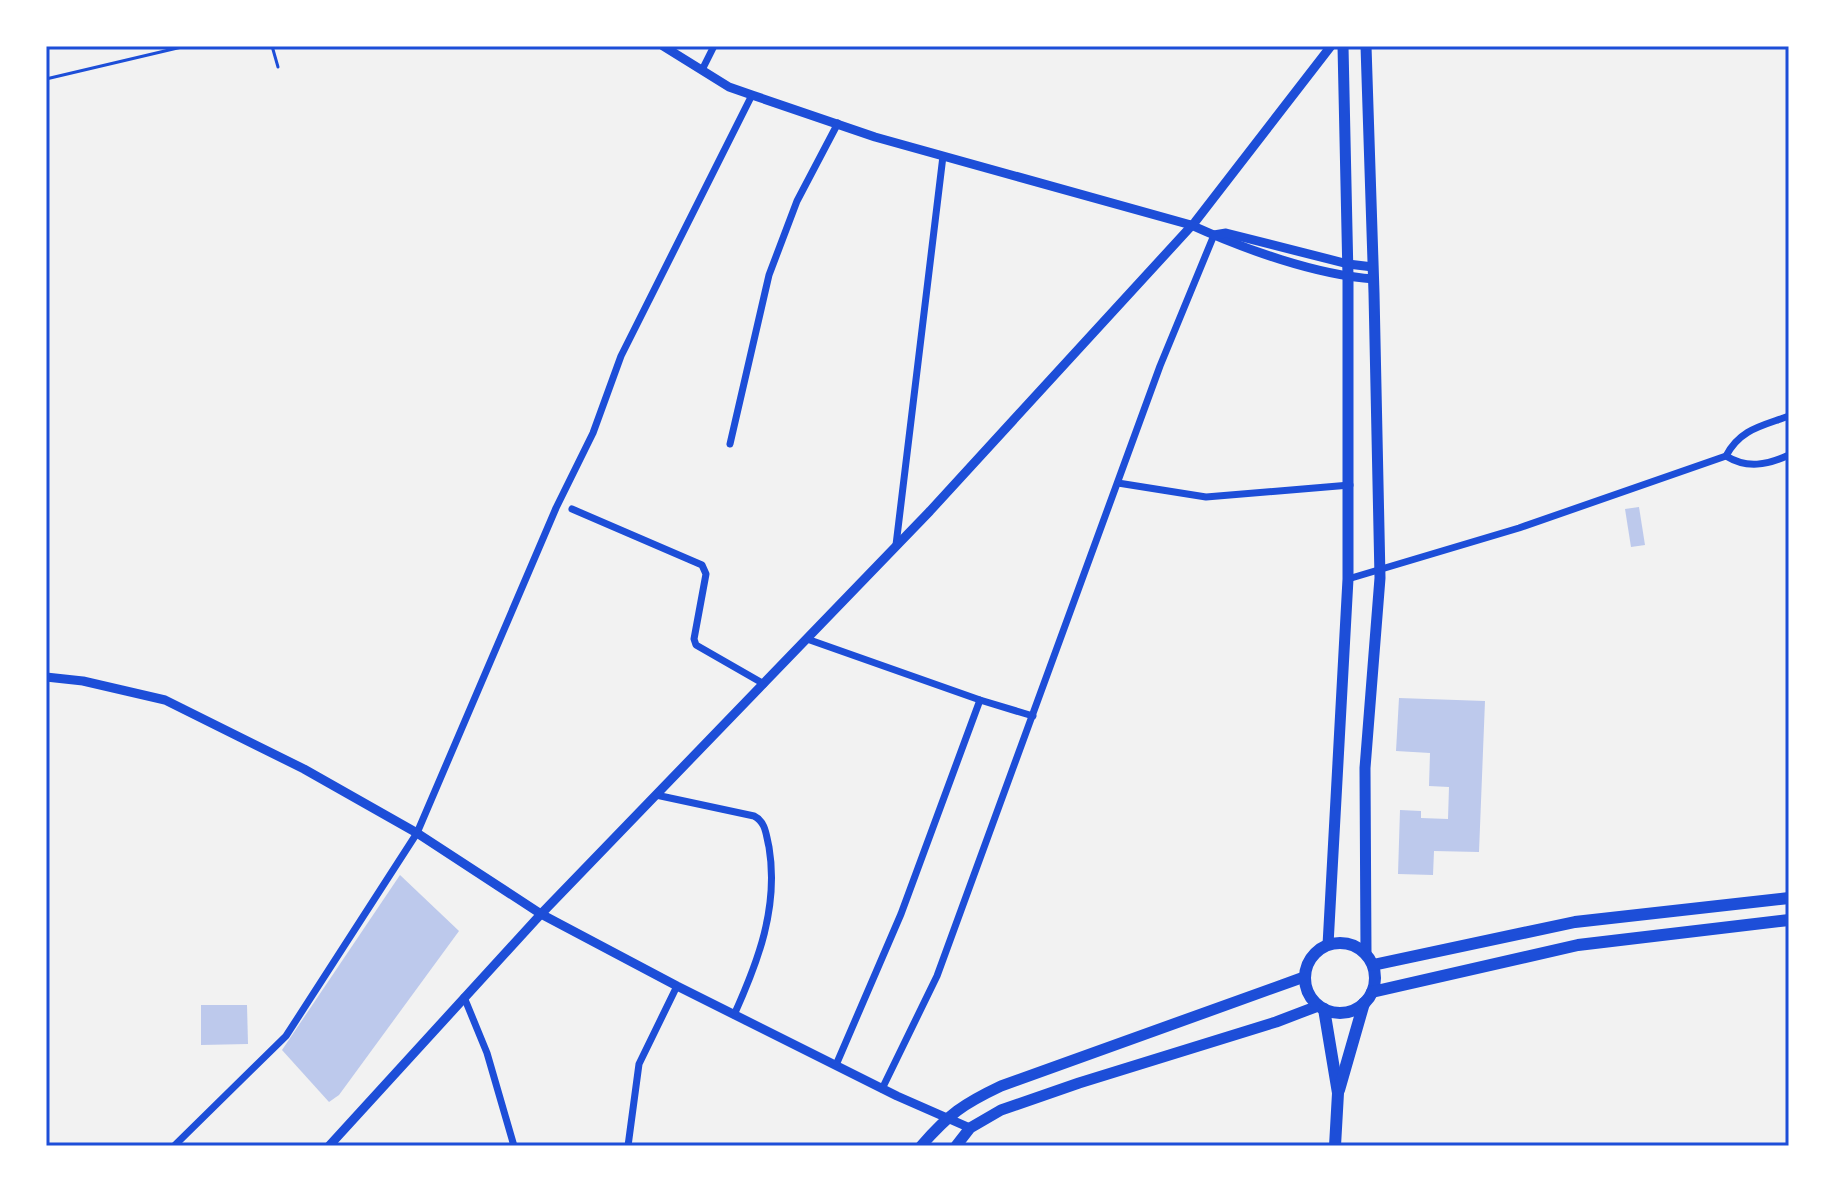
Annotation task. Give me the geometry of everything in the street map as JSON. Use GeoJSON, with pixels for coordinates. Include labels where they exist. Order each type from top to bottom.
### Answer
{"type":"FeatureCollection","features":[{"type":"Feature","properties":{"kind":"highway"},"geometry":{"type":"LineString","coordinates":[[1369,959],[1575,922],[1789,898]]}},
{"type":"Feature","properties":{"kind":"highway"},"geometry":{"type":"LineString","coordinates":[[1335,1146],[1338,1093],[1368,997],[1375,978],[1369,959],[1355,946],[1341,943],[1328,945],[1316,952],[1307,963],[1304,977],[1308,993],[1321,1007],[1340,1013],[1353,1010],[1368,997],[1578,945],[1789,920]]}},
{"type":"Feature","properties":{"kind":"highway"},"geometry":{"type":"LineString","coordinates":[[1321,1007],[1338,1093]]}},
{"type":"Feature","properties":{"kind":"main road"},"geometry":{"type":"LineString","coordinates":[[1328,945],[1348,579],[1350,485],[1343,46]]}},
{"type":"Feature","properties":{"kind":"main road"},"geometry":{"type":"LineString","coordinates":[[1366,46],[1379,571],[1365,768],[1369,959]]}},
{"type":"Feature","properties":{"kind":"main road"},"geometry":{"type":"LineString","coordinates":[[921,1146],[947,1116],[1001,1086],[1304,977]]}},
{"type":"Feature","properties":{"kind":"main road"},"geometry":{"type":"LineString","coordinates":[[956,1146],[970,1128],[1001,1110],[1321,1007]]}},
{"type":"Feature","properties":{"kind":"street"},"geometry":{"type":"LineString","coordinates":[[663,46],[729,87],[838,123],[943,156],[1191,225],[1222,240],[1348,277],[1373,273]]}},
{"type":"Feature","properties":{"kind":"street"},"geometry":{"type":"LineString","coordinates":[[702,70],[714,46]]}},
{"type":"Feature","properties":{"kind":"street"},"geometry":{"type":"LineString","coordinates":[[329,1146],[541,914],[895,548],[1191,225],[1331,46]]}},
{"type":"Feature","properties":{"kind":"street"},"geometry":{"type":"LineString","coordinates":[[174,1146],[286,1036],[417,833],[556,508],[593,433],[621,356],[752,95]]}},
{"type":"Feature","properties":{"kind":"street"},"geometry":{"type":"LineString","coordinates":[[730,444],[769,275],[797,201],[838,123]]}},
{"type":"Feature","properties":{"kind":"street"},"geometry":{"type":"LineString","coordinates":[[895,548],[943,156]]}},
{"type":"Feature","properties":{"kind":"street"},"geometry":{"type":"LineString","coordinates":[[1214,235],[1226,233],[1373,273]]}},
{"type":"Feature","properties":{"kind":"street"},"geometry":{"type":"LineString","coordinates":[[882,1089],[937,976],[1160,366],[1214,235]]}},
{"type":"Feature","properties":{"kind":"street"},"geometry":{"type":"LineString","coordinates":[[1348,579],[1519,528],[1726,456],[1741,435],[1789,416]]}},
{"type":"Feature","properties":{"kind":"street"},"geometry":{"type":"LineString","coordinates":[[1726,456],[1747,465],[1789,455]]}},
{"type":"Feature","properties":{"kind":"street"},"geometry":{"type":"LineString","coordinates":[[1118,483],[1206,497],[1350,485]]}},
{"type":"Feature","properties":{"kind":"street"},"geometry":{"type":"LineString","coordinates":[[572,509],[702,565],[706,574],[694,639],[696,645],[764,684]]}},
{"type":"Feature","properties":{"kind":"street"},"geometry":{"type":"LineString","coordinates":[[807,639],[1033,716]]}},
{"type":"Feature","properties":{"kind":"street"},"geometry":{"type":"LineString","coordinates":[[46,677],[83,681],[165,700],[304,769],[417,833],[541,914],[882,1089],[970,1128]]}},
{"type":"Feature","properties":{"kind":"street"},"geometry":{"type":"LineString","coordinates":[[836,1065],[901,914],[980,700]]}},
{"type":"Feature","properties":{"kind":"street"},"geometry":{"type":"LineString","coordinates":[[656,795],[754,816],[765,826],[771,864],[767,928],[754,970],[734,1015]]}},
{"type":"Feature","properties":{"kind":"street"},"geometry":{"type":"LineString","coordinates":[[628,1146],[639,1064],[677,986]]}},
{"type":"Feature","properties":{"kind":"street"},"geometry":{"type":"LineString","coordinates":[[464,997],[487,1053],[514,1146]]}},
{"type":"Feature","properties":{"kind":"lane"},"geometry":{"type":"LineString","coordinates":[[46,79],[186,46]]}},
{"type":"Feature","properties":{"kind":"lane"},"geometry":{"type":"LineString","coordinates":[[272,46],[278,67]]}},
{"type":"Feature","properties":{"kind":"building"},"geometry":{"type":"Polygon","coordinates":[[[1639,507],[1645,545],[1631,547],[1625,509],[1639,507]]]}},
{"type":"Feature","properties":{"kind":"building"},"geometry":{"type":"Polygon","coordinates":[[[1399,698],[1485,701],[1479,852],[1434,851],[1433,875],[1398,874],[1400,810],[1421,811],[1421,818],[1448,819],[1449,787],[1429,786],[1430,753],[1396,751],[1399,698]]]}},
{"type":"Feature","properties":{"kind":"building"},"geometry":{"type":"Polygon","coordinates":[[[400,875],[459,931],[339,1095],[329,1102],[282,1050],[400,875]]]}},
{"type":"Feature","properties":{"kind":"building"},"geometry":{"type":"Polygon","coordinates":[[[201,1005],[247,1005],[248,1044],[201,1045],[201,1005]]]}}]}
